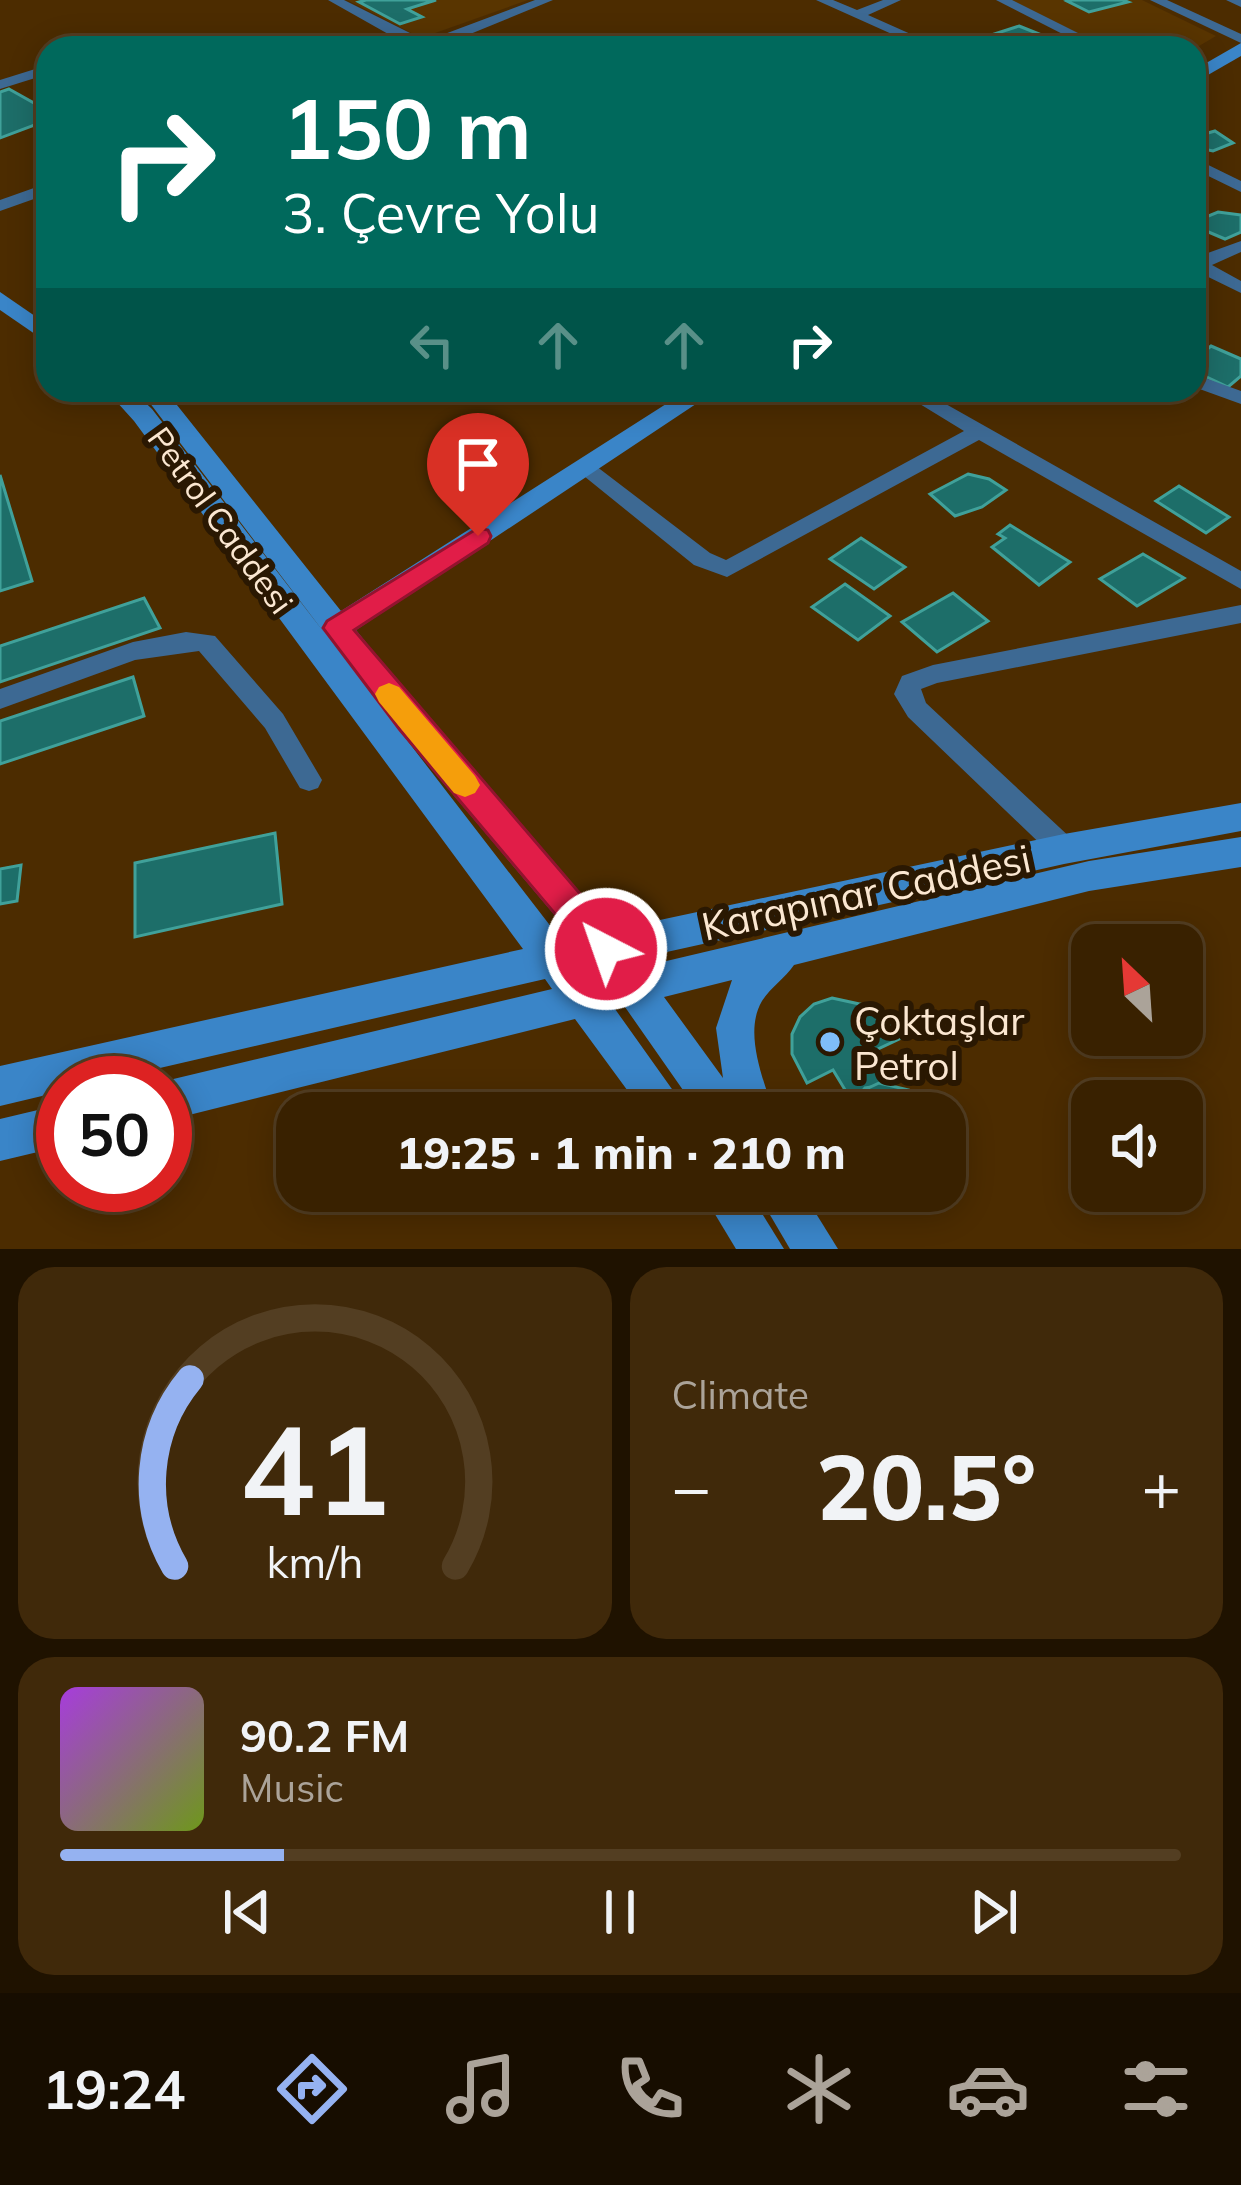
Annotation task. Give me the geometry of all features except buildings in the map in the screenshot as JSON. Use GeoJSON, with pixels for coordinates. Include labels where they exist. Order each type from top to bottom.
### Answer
{"type":"FeatureCollection","features":[{"type":"Feature","properties":{"kind":"main road"},"geometry":{"type":"LineString","coordinates":[[1206,70],[1241,48]]}},
{"type":"Feature","properties":{"kind":"main road"},"geometry":{"type":"LineString","coordinates":[[0,275],[36,301]]}},
{"type":"Feature","properties":{"kind":"main road"},"geometry":{"type":"LineString","coordinates":[[0,299],[36,327]]}},
{"type":"Feature","properties":{"kind":"main road","name":"Petrol Caddesi"},"geometry":{"type":"LineString","coordinates":[[130,402],[652,1092]]}},
{"type":"Feature","properties":{"kind":"main road","name":"Petrol Caddesi"},"geometry":{"type":"LineString","coordinates":[[161,402],[411,722],[606,949],[709,1092]]}},
{"type":"Feature","properties":{"kind":"main road"},"geometry":{"type":"LineString","coordinates":[[337,628],[687,402]]}},
{"type":"Feature","properties":{"kind":"main road","name":"Karapınar Caddesi"},"geometry":{"type":"LineString","coordinates":[[192,1095],[790,949],[911,901],[1064,849],[1241,817]]}},
{"type":"Feature","properties":{"kind":"main road","name":"Karapınar Caddesi"},"geometry":{"type":"LineString","coordinates":[[0,1086],[606,949],[1241,853]]}},
{"type":"Feature","properties":{"kind":"main road"},"geometry":{"type":"LineString","coordinates":[[749,1092],[735,1037],[736,1012],[753,976],[790,949]]}},
{"type":"Feature","properties":{"kind":"main road"},"geometry":{"type":"LineString","coordinates":[[0,1140],[36,1131]]}},
{"type":"Feature","properties":{"kind":"main road"},"geometry":{"type":"LineString","coordinates":[[736,1212],[761,1249]]}},
{"type":"Feature","properties":{"kind":"main road"},"geometry":{"type":"LineString","coordinates":[[791,1212],[811,1241]]}},
{"type":"Feature","properties":{"kind":"main road"},"geometry":{"type":"LineString","coordinates":[[797,1212],[811,1241]]}},
{"type":"Feature","properties":{"kind":"street"},"geometry":{"type":"LineString","coordinates":[[334,0],[404,36]]}},
{"type":"Feature","properties":{"kind":"street"},"geometry":{"type":"LineString","coordinates":[[453,36],[546,0]]}},
{"type":"Feature","properties":{"kind":"street"},"geometry":{"type":"LineString","coordinates":[[822,0],[906,36]]}},
{"type":"Feature","properties":{"kind":"street"},"geometry":{"type":"LineString","coordinates":[[856,15],[895,0]]}},
{"type":"Feature","properties":{"kind":"street"},"geometry":{"type":"LineString","coordinates":[[1002,0],[1076,36]]}},
{"type":"Feature","properties":{"kind":"street"},"geometry":{"type":"LineString","coordinates":[[1156,0],[1241,39]]}},
{"type":"Feature","properties":{"kind":"street"},"geometry":{"type":"LineString","coordinates":[[1232,0],[1241,3]]}},
{"type":"Feature","properties":{"kind":"street"},"geometry":{"type":"LineString","coordinates":[[0,85],[36,73]]}},
{"type":"Feature","properties":{"kind":"street"},"geometry":{"type":"LineString","coordinates":[[1206,170],[1241,187]]}},
{"type":"Feature","properties":{"kind":"street"},"geometry":{"type":"LineString","coordinates":[[0,206],[36,192]]}},
{"type":"Feature","properties":{"kind":"street"},"geometry":{"type":"LineString","coordinates":[[1206,260],[1241,246]]}},
{"type":"Feature","properties":{"kind":"street"},"geometry":{"type":"LineString","coordinates":[[1206,269],[1241,288]]}},
{"type":"Feature","properties":{"kind":"street"},"geometry":{"type":"LineString","coordinates":[[1206,385],[1241,398]]}},
{"type":"Feature","properties":{"kind":"street"},"geometry":{"type":"LineString","coordinates":[[928,402],[1241,581]]}},
{"type":"Feature","properties":{"kind":"street"},"geometry":{"type":"LineString","coordinates":[[585,468],[702,559],[727,569],[980,431]]}},
{"type":"Feature","properties":{"kind":"street"},"geometry":{"type":"LineString","coordinates":[[1064,849],[917,710],[907,694],[911,683],[924,676],[1241,614]]}},
{"type":"Feature","properties":{"kind":"street"},"geometry":{"type":"LineString","coordinates":[[0,699],[147,648],[206,642],[274,721],[310,780]]}},
{"type":"Feature","properties":{"kind":"shaded area"},"geometry":{"type":"Polygon","coordinates":[[[347,0],[528,0],[427,36],[417,36],[347,0]]]}},
{"type":"Feature","properties":{"kind":"shaded area"},"geometry":{"type":"Polygon","coordinates":[[[1008,0],[1142,0],[1216,36],[1206,42],[1206,36],[1084,36],[1008,0]]]}},
{"type":"Feature","properties":{"kind":"slow traffic"},"geometry":{"type":"LineString","coordinates":[[389,694],[465,785]]}},
{"type":"Feature","properties":{"kind":"place","name":"Çoktaşlar Petrol"},"geometry":{"type":"Point","coordinates":[830,1042]}},
{"type":"Feature","properties":{"kind":"route"},"geometry":{"type":"LineString","coordinates":[[478,536],[337,628],[411,722],[606,949]]}}]}
